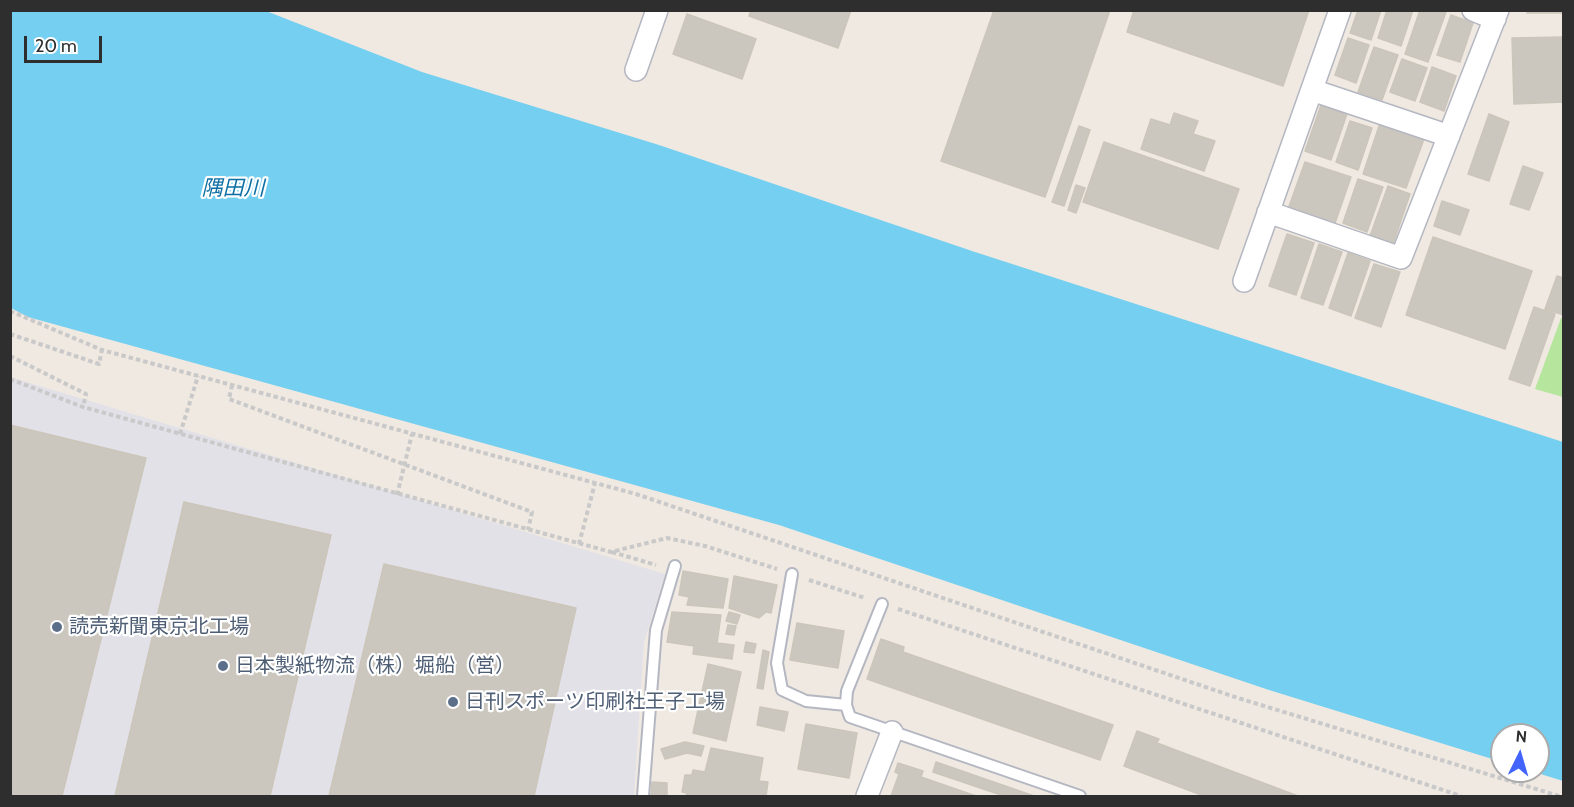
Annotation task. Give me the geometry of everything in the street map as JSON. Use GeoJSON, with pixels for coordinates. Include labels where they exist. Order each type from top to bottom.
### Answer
{"type":"FeatureCollection","features":[{"type":"Feature","properties":{"kind":"street"},"geometry":{"type":"LineString","coordinates":[[636,70],[657,10]]}},
{"type":"Feature","properties":{"kind":"street"},"geometry":{"type":"LineString","coordinates":[[1244,281],[1340,10]]}},
{"type":"Feature","properties":{"kind":"street"},"geometry":{"type":"LineString","coordinates":[[1268,212],[1401,258],[1497,15],[1473,10]]}},
{"type":"Feature","properties":{"kind":"street"},"geometry":{"type":"LineString","coordinates":[[1312,90],[1449,136]]}},
{"type":"Feature","properties":{"kind":"street"},"geometry":{"type":"LineString","coordinates":[[867,796],[892,732]]}},
{"type":"Feature","properties":{"kind":"lane"},"geometry":{"type":"LineString","coordinates":[[643,796],[656,630],[675,566]]}},
{"type":"Feature","properties":{"kind":"lane"},"geometry":{"type":"LineString","coordinates":[[792,574],[777,663],[782,690],[806,701],[846,705]]}},
{"type":"Feature","properties":{"kind":"lane"},"geometry":{"type":"LineString","coordinates":[[882,604],[847,691],[846,705],[850,717],[1080,796]]}},
{"type":"Feature","properties":{"kind":"path"},"geometry":{"type":"LineString","coordinates":[[10,311],[102,350],[636,494],[1238,698],[1559,796]]}},
{"type":"Feature","properties":{"kind":"path"},"geometry":{"type":"LineString","coordinates":[[10,334],[99,364],[102,350]]}},
{"type":"Feature","properties":{"kind":"path"},"geometry":{"type":"LineString","coordinates":[[10,356],[86,394],[83,407]]}},
{"type":"Feature","properties":{"kind":"path"},"geometry":{"type":"LineString","coordinates":[[180,434],[198,376]]}},
{"type":"Feature","properties":{"kind":"path"},"geometry":{"type":"LineString","coordinates":[[10,379],[83,407],[611,552],[667,538],[705,546],[1461,796]]}},
{"type":"Feature","properties":{"kind":"path"},"geometry":{"type":"LineString","coordinates":[[232,385],[229,399],[532,512],[528,530]]}},
{"type":"Feature","properties":{"kind":"path"},"geometry":{"type":"LineString","coordinates":[[397,495],[412,434]]}},
{"type":"Feature","properties":{"kind":"path"},"geometry":{"type":"LineString","coordinates":[[579,544],[595,483]]}},
{"type":"Feature","properties":{"kind":"shaded area"},"geometry":{"type":"Polygon","coordinates":[[[10,377],[665,574],[644,642],[634,796],[11,796],[10,377]]]}},
{"type":"Feature","properties":{"kind":"green space"},"geometry":{"type":"Polygon","coordinates":[[[1561,318],[1564,319],[1563,397],[1535,389],[1561,318]]]}},
{"type":"Feature","properties":{"kind":"water","name":"隅田川"},"geometry":{"type":"Polygon","coordinates":[[[10,11],[266,11],[422,72],[659,145],[975,252],[1563,442],[1563,781],[1550,777],[1550,723],[1490,723],[1490,758],[1269,690],[779,525],[28,317],[11,308],[10,11]]]}},
{"type":"Feature","properties":{"kind":"building"},"geometry":{"type":"Polygon","coordinates":[[[751,10],[851,10],[838,48],[749,16],[751,10]]]}},
{"type":"Feature","properties":{"kind":"building"},"geometry":{"type":"Polygon","coordinates":[[[994,10],[1110,10],[1045,197],[941,161],[994,10]]]}},
{"type":"Feature","properties":{"kind":"building"},"geometry":{"type":"Polygon","coordinates":[[[1134,10],[1309,10],[1283,86],[1127,32],[1134,10]]]}},
{"type":"Feature","properties":{"kind":"building"},"geometry":{"type":"Polygon","coordinates":[[[1358,10],[1381,10],[1371,40],[1350,33],[1358,10]]]}},
{"type":"Feature","properties":{"kind":"building"},"geometry":{"type":"Polygon","coordinates":[[[1387,10],[1413,10],[1401,46],[1378,38],[1387,10]]]}},
{"type":"Feature","properties":{"kind":"building"},"geometry":{"type":"Polygon","coordinates":[[[1420,10],[1446,12],[1428,62],[1405,54],[1420,10]]]}},
{"type":"Feature","properties":{"kind":"building"},"geometry":{"type":"Polygon","coordinates":[[[1527,10],[1564,10],[1564,13],[1527,13],[1527,10]]]}},
{"type":"Feature","properties":{"kind":"building"},"geometry":{"type":"Polygon","coordinates":[[[687,14],[756,39],[742,79],[673,54],[687,14]]]}},
{"type":"Feature","properties":{"kind":"building"},"geometry":{"type":"Polygon","coordinates":[[[1451,15],[1473,23],[1460,62],[1437,55],[1451,15]]]}},
{"type":"Feature","properties":{"kind":"building"},"geometry":{"type":"Polygon","coordinates":[[[1564,37],[1564,102],[1514,104],[1512,38],[1564,37]]]}},
{"type":"Feature","properties":{"kind":"building"},"geometry":{"type":"Polygon","coordinates":[[[1348,38],[1369,45],[1356,83],[1335,75],[1348,38]]]}},
{"type":"Feature","properties":{"kind":"building"},"geometry":{"type":"Polygon","coordinates":[[[1374,47],[1398,55],[1382,100],[1358,92],[1374,47]]]}},
{"type":"Feature","properties":{"kind":"building"},"geometry":{"type":"Polygon","coordinates":[[[1402,59],[1427,68],[1415,101],[1390,92],[1402,59]]]}},
{"type":"Feature","properties":{"kind":"building"},"geometry":{"type":"Polygon","coordinates":[[[1432,67],[1456,76],[1444,111],[1420,102],[1432,67]]]}},
{"type":"Feature","properties":{"kind":"building"},"geometry":{"type":"Polygon","coordinates":[[[1321,105],[1347,114],[1331,160],[1305,151],[1321,105]]]}},
{"type":"Feature","properties":{"kind":"building"},"geometry":{"type":"Polygon","coordinates":[[[1174,113],[1198,121],[1193,134],[1215,141],[1204,171],[1141,149],[1151,119],[1170,125],[1174,113]]]}},
{"type":"Feature","properties":{"kind":"building"},"geometry":{"type":"Polygon","coordinates":[[[1489,114],[1509,122],[1489,181],[1468,174],[1489,114]]]}},
{"type":"Feature","properties":{"kind":"building"},"geometry":{"type":"Polygon","coordinates":[[[1350,121],[1372,128],[1358,170],[1336,162],[1350,121]]]}},
{"type":"Feature","properties":{"kind":"building"},"geometry":{"type":"Polygon","coordinates":[[[1380,123],[1424,139],[1406,188],[1363,174],[1380,123]]]}},
{"type":"Feature","properties":{"kind":"building"},"geometry":{"type":"Polygon","coordinates":[[[1079,126],[1090,130],[1064,206],[1052,202],[1079,126]]]}},
{"type":"Feature","properties":{"kind":"building"},"geometry":{"type":"Polygon","coordinates":[[[1104,142],[1239,189],[1218,249],[1083,202],[1104,142]]]}},
{"type":"Feature","properties":{"kind":"building"},"geometry":{"type":"Polygon","coordinates":[[[1305,162],[1351,177],[1333,229],[1287,212],[1305,162]]]}},
{"type":"Feature","properties":{"kind":"building"},"geometry":{"type":"Polygon","coordinates":[[[1523,166],[1543,173],[1529,210],[1510,204],[1523,166]]]}},
{"type":"Feature","properties":{"kind":"building"},"geometry":{"type":"Polygon","coordinates":[[[1358,179],[1383,187],[1367,232],[1343,223],[1358,179]]]}},
{"type":"Feature","properties":{"kind":"building"},"geometry":{"type":"Polygon","coordinates":[[[1076,185],[1085,188],[1076,213],[1068,210],[1076,185]]]}},
{"type":"Feature","properties":{"kind":"building"},"geometry":{"type":"Polygon","coordinates":[[[1388,186],[1410,194],[1393,244],[1370,236],[1388,186]]]}},
{"type":"Feature","properties":{"kind":"building"},"geometry":{"type":"Polygon","coordinates":[[[1442,201],[1469,210],[1460,235],[1434,226],[1442,201]]]}},
{"type":"Feature","properties":{"kind":"building"},"geometry":{"type":"Polygon","coordinates":[[[1287,234],[1314,243],[1296,295],[1269,286],[1287,234]]]}},
{"type":"Feature","properties":{"kind":"building"},"geometry":{"type":"Polygon","coordinates":[[[1433,237],[1532,271],[1505,349],[1406,315],[1433,237]]]}},
{"type":"Feature","properties":{"kind":"building"},"geometry":{"type":"Polygon","coordinates":[[[1319,244],[1342,252],[1323,305],[1301,298],[1319,244]]]}},
{"type":"Feature","properties":{"kind":"building"},"geometry":{"type":"Polygon","coordinates":[[[1348,253],[1370,261],[1351,316],[1329,308],[1348,253]]]}},
{"type":"Feature","properties":{"kind":"building"},"geometry":{"type":"Polygon","coordinates":[[[1374,264],[1400,272],[1381,327],[1355,318],[1374,264]]]}},
{"type":"Feature","properties":{"kind":"building"},"geometry":{"type":"Polygon","coordinates":[[[1557,276],[1564,278],[1564,315],[1545,309],[1557,276]]]}},
{"type":"Feature","properties":{"kind":"building"},"geometry":{"type":"Polygon","coordinates":[[[1534,307],[1555,314],[1530,386],[1509,379],[1534,307]]]}},
{"type":"Feature","properties":{"kind":"building","name":"読売新聞東京北工場"},"geometry":{"type":"Polygon","coordinates":[[[10,425],[146,458],[62,796],[10,796],[10,425]]]}},
{"type":"Feature","properties":{"kind":"building","name":"日本製紙物流（株）堀船（営）"},"geometry":{"type":"Polygon","coordinates":[[[184,502],[331,535],[270,796],[115,796],[184,502]]]}},
{"type":"Feature","properties":{"kind":"building","name":"日刊スポーツ印刷社王子工場"},"geometry":{"type":"Polygon","coordinates":[[[384,564],[576,608],[534,796],[329,796],[384,564]]]}},
{"type":"Feature","properties":{"kind":"building"},"geometry":{"type":"Polygon","coordinates":[[[683,571],[728,579],[723,608],[687,605],[689,597],[679,595],[683,571]]]}},
{"type":"Feature","properties":{"kind":"building"},"geometry":{"type":"Polygon","coordinates":[[[734,576],[777,585],[771,613],[766,612],[759,618],[729,608],[734,576]]]}},
{"type":"Feature","properties":{"kind":"building"},"geometry":{"type":"Polygon","coordinates":[[[672,612],[721,615],[717,643],[734,645],[732,659],[693,654],[694,646],[667,642],[672,612]]]}},
{"type":"Feature","properties":{"kind":"building"},"geometry":{"type":"Polygon","coordinates":[[[729,612],[740,615],[737,624],[726,621],[729,612]]]}},
{"type":"Feature","properties":{"kind":"building"},"geometry":{"type":"Polygon","coordinates":[[[797,623],[844,631],[838,668],[790,660],[797,623]]]}},
{"type":"Feature","properties":{"kind":"building"},"geometry":{"type":"Polygon","coordinates":[[[728,625],[736,626],[734,635],[726,634],[728,625]]]}},
{"type":"Feature","properties":{"kind":"building"},"geometry":{"type":"Polygon","coordinates":[[[881,639],[904,647],[903,652],[1113,725],[1100,760],[867,679],[881,639]]]}},
{"type":"Feature","properties":{"kind":"building"},"geometry":{"type":"Polygon","coordinates":[[[746,642],[756,644],[754,653],[744,652],[746,642]]]}},
{"type":"Feature","properties":{"kind":"building"},"geometry":{"type":"Polygon","coordinates":[[[763,650],[769,652],[763,689],[757,688],[763,650]]]}},
{"type":"Feature","properties":{"kind":"building"},"geometry":{"type":"Polygon","coordinates":[[[708,664],[741,672],[726,741],[693,733],[708,664]]]}},
{"type":"Feature","properties":{"kind":"building"},"geometry":{"type":"Polygon","coordinates":[[[760,707],[788,712],[784,731],[757,725],[760,707]]]}},
{"type":"Feature","properties":{"kind":"building"},"geometry":{"type":"Polygon","coordinates":[[[806,724],[857,733],[849,778],[798,769],[806,724]]]}},
{"type":"Feature","properties":{"kind":"building"},"geometry":{"type":"Polygon","coordinates":[[[1137,731],[1159,739],[1157,743],[1298,796],[1204,796],[1124,766],[1137,731]]]}},
{"type":"Feature","properties":{"kind":"building"},"geometry":{"type":"Polygon","coordinates":[[[685,742],[704,746],[701,756],[687,753],[665,759],[661,749],[685,742]]]}},
{"type":"Feature","properties":{"kind":"building"},"geometry":{"type":"Polygon","coordinates":[[[711,748],[763,758],[759,781],[768,782],[766,796],[686,796],[687,793],[682,792],[685,775],[692,775],[693,770],[705,772],[711,748]]]}},
{"type":"Feature","properties":{"kind":"building"},"geometry":{"type":"Polygon","coordinates":[[[936,762],[1034,796],[1004,796],[933,772],[936,762]]]}},
{"type":"Feature","properties":{"kind":"building"},"geometry":{"type":"Polygon","coordinates":[[[898,763],[923,771],[921,777],[976,796],[891,796],[899,774],[895,772],[898,763]]]}},
{"type":"Feature","properties":{"kind":"building"},"geometry":{"type":"Polygon","coordinates":[[[652,782],[667,783],[667,796],[651,796],[652,782]]]}},
{"type":"Feature","properties":{"kind":"place","name":"読売新聞東京北工場"},"geometry":{"type":"Point","coordinates":[57,627]}},
{"type":"Feature","properties":{"kind":"place","name":"日本製紙物流（株）堀船（営）"},"geometry":{"type":"Point","coordinates":[223,666]}},
{"type":"Feature","properties":{"kind":"place","name":"日刊スポーツ印刷社王子工場"},"geometry":{"type":"Point","coordinates":[453,702]}}]}
